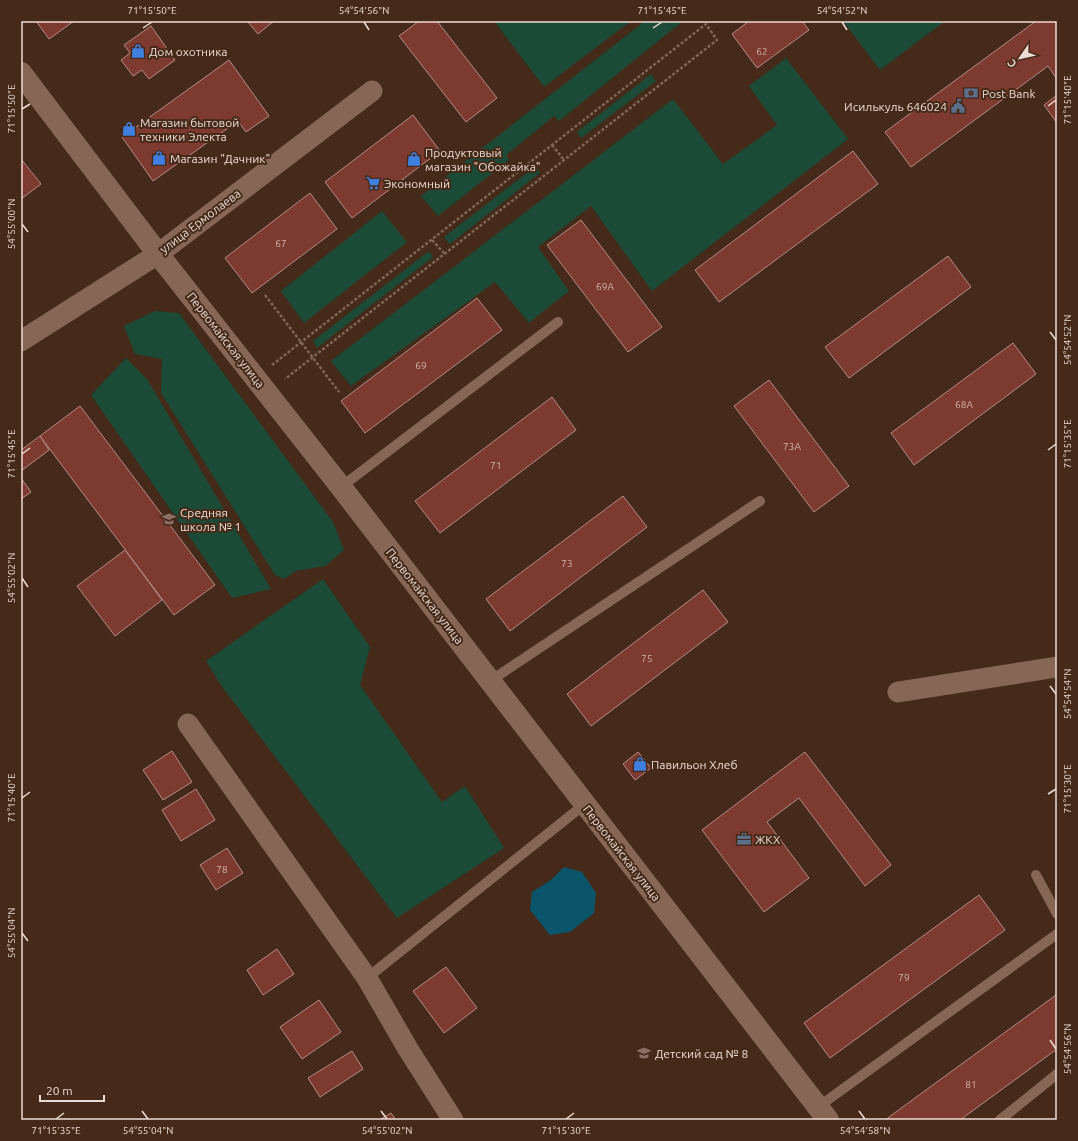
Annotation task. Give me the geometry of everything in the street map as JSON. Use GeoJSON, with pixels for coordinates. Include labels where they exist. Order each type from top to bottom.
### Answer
{"type":"FeatureCollection","features":[{"type":"Feature","properties":{"kind":"street","name":"Первомайская улица"},"geometry":{"type":"LineString","coordinates":[[21,73],[158,254],[341,487],[823,1114]]}},
{"type":"Feature","properties":{"kind":"street","name":"улица Ермолаева"},"geometry":{"type":"LineString","coordinates":[[21,341],[158,254],[372,91]]}},
{"type":"Feature","properties":{"kind":"street"},"geometry":{"type":"LineString","coordinates":[[898,692],[1057,667]]}},
{"type":"Feature","properties":{"kind":"street"},"geometry":{"type":"LineString","coordinates":[[188,724],[367,978],[408,1049],[453,1120]]}},
{"type":"Feature","properties":{"kind":"lane"},"geometry":{"type":"LineString","coordinates":[[341,487],[558,322]]}},
{"type":"Feature","properties":{"kind":"lane"},"geometry":{"type":"LineString","coordinates":[[490,681],[760,501]]}},
{"type":"Feature","properties":{"kind":"lane"},"geometry":{"type":"LineString","coordinates":[[367,978],[585,804]]}},
{"type":"Feature","properties":{"kind":"lane"},"geometry":{"type":"LineString","coordinates":[[1036,875],[1057,914]]}},
{"type":"Feature","properties":{"kind":"lane"},"geometry":{"type":"LineString","coordinates":[[823,1114],[1057,934]]}},
{"type":"Feature","properties":{"kind":"lane"},"geometry":{"type":"LineString","coordinates":[[1000,1120],[1057,1074]]}},
{"type":"Feature","properties":{"kind":"path"},"geometry":{"type":"LineString","coordinates":[[706,24],[717,40],[313,358],[261,386],[302,342],[706,24]]}},
{"type":"Feature","properties":{"kind":"path"},"geometry":{"type":"LineString","coordinates":[[552,145],[564,160]]}},
{"type":"Feature","properties":{"kind":"path"},"geometry":{"type":"LineString","coordinates":[[432,240],[445,254]]}},
{"type":"Feature","properties":{"kind":"path"},"geometry":{"type":"LineString","coordinates":[[265,295],[339,392]]}},
{"type":"Feature","properties":{"kind":"green space"},"geometry":{"type":"Polygon","coordinates":[[[494,21],[631,21],[544,87],[494,21]]]}},
{"type":"Feature","properties":{"kind":"green space"},"geometry":{"type":"Polygon","coordinates":[[[645,21],[683,21],[559,121],[554,116],[506,155],[509,160],[438,216],[421,196],[645,21]]]}},
{"type":"Feature","properties":{"kind":"green space"},"geometry":{"type":"Polygon","coordinates":[[[843,21],[945,21],[880,70],[843,21]]]}},
{"type":"Feature","properties":{"kind":"green space"},"geometry":{"type":"Polygon","coordinates":[[[786,58],[848,139],[652,291],[591,206],[538,247],[569,291],[529,323],[495,282],[351,386],[331,361],[673,99],[723,164],[777,125],[749,86],[786,58]]]}},
{"type":"Feature","properties":{"kind":"green space"},"geometry":{"type":"Polygon","coordinates":[[[651,74],[656,81],[581,138],[577,132],[651,74]]]}},
{"type":"Feature","properties":{"kind":"green space"},"geometry":{"type":"Polygon","coordinates":[[[536,166],[540,173],[450,244],[444,237],[536,166]]]}},
{"type":"Feature","properties":{"kind":"green space"},"geometry":{"type":"Polygon","coordinates":[[[382,211],[407,242],[304,323],[281,291],[382,211]]]}},
{"type":"Feature","properties":{"kind":"green space"},"geometry":{"type":"Polygon","coordinates":[[[429,251],[433,257],[317,348],[313,341],[429,251]]]}},
{"type":"Feature","properties":{"kind":"green space"},"geometry":{"type":"Polygon","coordinates":[[[155,311],[179,313],[333,522],[344,550],[325,566],[296,571],[284,579],[275,575],[161,393],[162,359],[135,354],[124,326],[155,311]]]}},
{"type":"Feature","properties":{"kind":"green space"},"geometry":{"type":"Polygon","coordinates":[[[126,358],[147,379],[271,589],[232,598],[91,395],[126,358]]]}},
{"type":"Feature","properties":{"kind":"green space"},"geometry":{"type":"Polygon","coordinates":[[[323,579],[370,647],[360,685],[442,802],[465,786],[504,848],[397,918],[223,688],[206,661],[323,579]]]}},
{"type":"Feature","properties":{"kind":"water"},"geometry":{"type":"Polygon","coordinates":[[[564,867],[582,872],[596,893],[594,913],[570,932],[550,935],[530,910],[532,892],[551,880],[564,867]]]}},
{"type":"Feature","properties":{"kind":"building"},"geometry":{"type":"Polygon","coordinates":[[[36,21],[74,21],[49,39],[36,21]]]}},
{"type":"Feature","properties":{"kind":"building"},"geometry":{"type":"Polygon","coordinates":[[[247,21],[274,21],[258,34],[247,21]]]}},
{"type":"Feature","properties":{"kind":"building"},"geometry":{"type":"Polygon","coordinates":[[[419,21],[437,21],[497,98],[466,122],[399,36],[419,21]]]}},
{"type":"Feature","properties":{"kind":"building"},"geometry":{"type":"Polygon","coordinates":[[[749,21],[802,21],[809,30],[757,68],[732,34],[749,21]]]}},
{"type":"Feature","properties":{"kind":"building","name":"Исилькуль 646024"},"geometry":{"type":"Polygon","coordinates":[[[1036,21],[1057,21],[1057,79],[1048,66],[911,167],[885,132],[1036,21]]]}},
{"type":"Feature","properties":{"kind":"building"},"geometry":{"type":"Polygon","coordinates":[[[151,26],[175,60],[149,79],[142,70],[133,76],[121,60],[130,53],[124,45],[151,26]]]}},
{"type":"Feature","properties":{"kind":"building"},"geometry":{"type":"Polygon","coordinates":[[[229,60],[269,116],[246,132],[238,121],[153,181],[122,137],[229,60]]]}},
{"type":"Feature","properties":{"kind":"building"},"geometry":{"type":"Polygon","coordinates":[[[1057,95],[1057,123],[1044,105],[1057,95]]]}},
{"type":"Feature","properties":{"kind":"building"},"geometry":{"type":"Polygon","coordinates":[[[413,115],[440,151],[352,218],[325,182],[413,115]]]}},
{"type":"Feature","properties":{"kind":"building"},"geometry":{"type":"Polygon","coordinates":[[[853,151],[878,184],[719,302],[695,270],[853,151]]]}},
{"type":"Feature","properties":{"kind":"building"},"geometry":{"type":"Polygon","coordinates":[[[21,159],[41,184],[21,199],[21,159]]]}},
{"type":"Feature","properties":{"kind":"building"},"geometry":{"type":"Polygon","coordinates":[[[310,193],[337,229],[252,293],[225,258],[310,193]]]}},
{"type":"Feature","properties":{"kind":"building"},"geometry":{"type":"Polygon","coordinates":[[[581,220],[662,327],[628,352],[547,245],[581,220]]]}},
{"type":"Feature","properties":{"kind":"building"},"geometry":{"type":"Polygon","coordinates":[[[948,256],[971,287],[849,378],[825,347],[948,256]]]}},
{"type":"Feature","properties":{"kind":"building"},"geometry":{"type":"Polygon","coordinates":[[[477,298],[502,330],[365,433],[341,401],[477,298]]]}},
{"type":"Feature","properties":{"kind":"building"},"geometry":{"type":"Polygon","coordinates":[[[1013,343],[1036,374],[914,465],[891,433],[1013,343]]]}},
{"type":"Feature","properties":{"kind":"building"},"geometry":{"type":"Polygon","coordinates":[[[769,380],[849,486],[814,512],[734,406],[769,380]]]}},
{"type":"Feature","properties":{"kind":"building"},"geometry":{"type":"Polygon","coordinates":[[[552,397],[576,430],[440,533],[415,501],[552,397]]]}},
{"type":"Feature","properties":{"kind":"building"},"geometry":{"type":"Polygon","coordinates":[[[80,406],[215,585],[174,615],[40,436],[80,406]]]}},
{"type":"Feature","properties":{"kind":"building"},"geometry":{"type":"Polygon","coordinates":[[[40,436],[49,450],[21,471],[21,450],[40,436]]]}},
{"type":"Feature","properties":{"kind":"building"},"geometry":{"type":"Polygon","coordinates":[[[21,478],[31,492],[21,499],[21,478]]]}},
{"type":"Feature","properties":{"kind":"building"},"geometry":{"type":"Polygon","coordinates":[[[623,496],[647,527],[510,631],[486,599],[623,496]]]}},
{"type":"Feature","properties":{"kind":"building"},"geometry":{"type":"Polygon","coordinates":[[[125,550],[162,600],[115,636],[77,586],[125,550]]]}},
{"type":"Feature","properties":{"kind":"building"},"geometry":{"type":"Polygon","coordinates":[[[703,590],[728,622],[591,726],[567,694],[703,590]]]}},
{"type":"Feature","properties":{"kind":"building"},"geometry":{"type":"Polygon","coordinates":[[[172,751],[192,782],[163,800],[143,770],[172,751]]]}},
{"type":"Feature","properties":{"kind":"building"},"geometry":{"type":"Polygon","coordinates":[[[638,752],[651,768],[635,780],[623,764],[638,752]]]}},
{"type":"Feature","properties":{"kind":"building","name":"ЖКХ"},"geometry":{"type":"Polygon","coordinates":[[[805,752],[891,865],[865,886],[799,798],[767,822],[809,878],[764,912],[702,830],[805,752]]]}},
{"type":"Feature","properties":{"kind":"building"},"geometry":{"type":"Polygon","coordinates":[[[196,789],[215,820],[181,841],[162,810],[196,789]]]}},
{"type":"Feature","properties":{"kind":"building"},"geometry":{"type":"Polygon","coordinates":[[[227,848],[243,873],[216,890],[200,865],[227,848]]]}},
{"type":"Feature","properties":{"kind":"building"},"geometry":{"type":"Polygon","coordinates":[[[979,895],[1005,930],[830,1058],[804,1023],[979,895]]]}},
{"type":"Feature","properties":{"kind":"building"},"geometry":{"type":"Polygon","coordinates":[[[277,949],[294,974],[263,995],[247,970],[277,949]]]}},
{"type":"Feature","properties":{"kind":"building"},"geometry":{"type":"Polygon","coordinates":[[[446,967],[477,1008],[444,1033],[413,991],[446,967]]]}},
{"type":"Feature","properties":{"kind":"building"},"geometry":{"type":"Polygon","coordinates":[[[1056,995],[1057,1049],[960,1120],[885,1120],[1056,995]]]}},
{"type":"Feature","properties":{"kind":"building"},"geometry":{"type":"Polygon","coordinates":[[[319,1000],[341,1032],[302,1059],[280,1027],[319,1000]]]}},
{"type":"Feature","properties":{"kind":"building"},"geometry":{"type":"Polygon","coordinates":[[[352,1051],[363,1069],[320,1097],[308,1078],[352,1051]]]}},
{"type":"Feature","properties":{"kind":"building"},"geometry":{"type":"Polygon","coordinates":[[[391,1113],[396,1120],[379,1120],[391,1113]]]}},
{"type":"Feature","properties":{"kind":"place","name":"Дом охотника"},"geometry":{"type":"Point","coordinates":[138,51]}},
{"type":"Feature","properties":{"kind":"place","name":"Post Bank"},"geometry":{"type":"Point","coordinates":[971,93]}},
{"type":"Feature","properties":{"kind":"place","name":"Исилькуль 646024"},"geometry":{"type":"Point","coordinates":[958,106]}},
{"type":"Feature","properties":{"kind":"place","name":"Магазин бытовой техники Электа"},"geometry":{"type":"Point","coordinates":[129,129]}},
{"type":"Feature","properties":{"kind":"place","name":"Магазин \"Дачник\""},"geometry":{"type":"Point","coordinates":[159,158]}},
{"type":"Feature","properties":{"kind":"place","name":"Продуктовый магазин \"Обожайка\""},"geometry":{"type":"Point","coordinates":[414,159]}},
{"type":"Feature","properties":{"kind":"place","name":"Экономный"},"geometry":{"type":"Point","coordinates":[373,183]}},
{"type":"Feature","properties":{"kind":"place","name":"Средняя школа № 1"},"geometry":{"type":"Point","coordinates":[169,519]}},
{"type":"Feature","properties":{"kind":"place","name":"Павильон Хлеб"},"geometry":{"type":"Point","coordinates":[640,764]}},
{"type":"Feature","properties":{"kind":"place","name":"ЖКХ"},"geometry":{"type":"Point","coordinates":[744,839]}},
{"type":"Feature","properties":{"kind":"place","name":"Детский сад № 8"},"geometry":{"type":"Point","coordinates":[644,1053]}}]}
